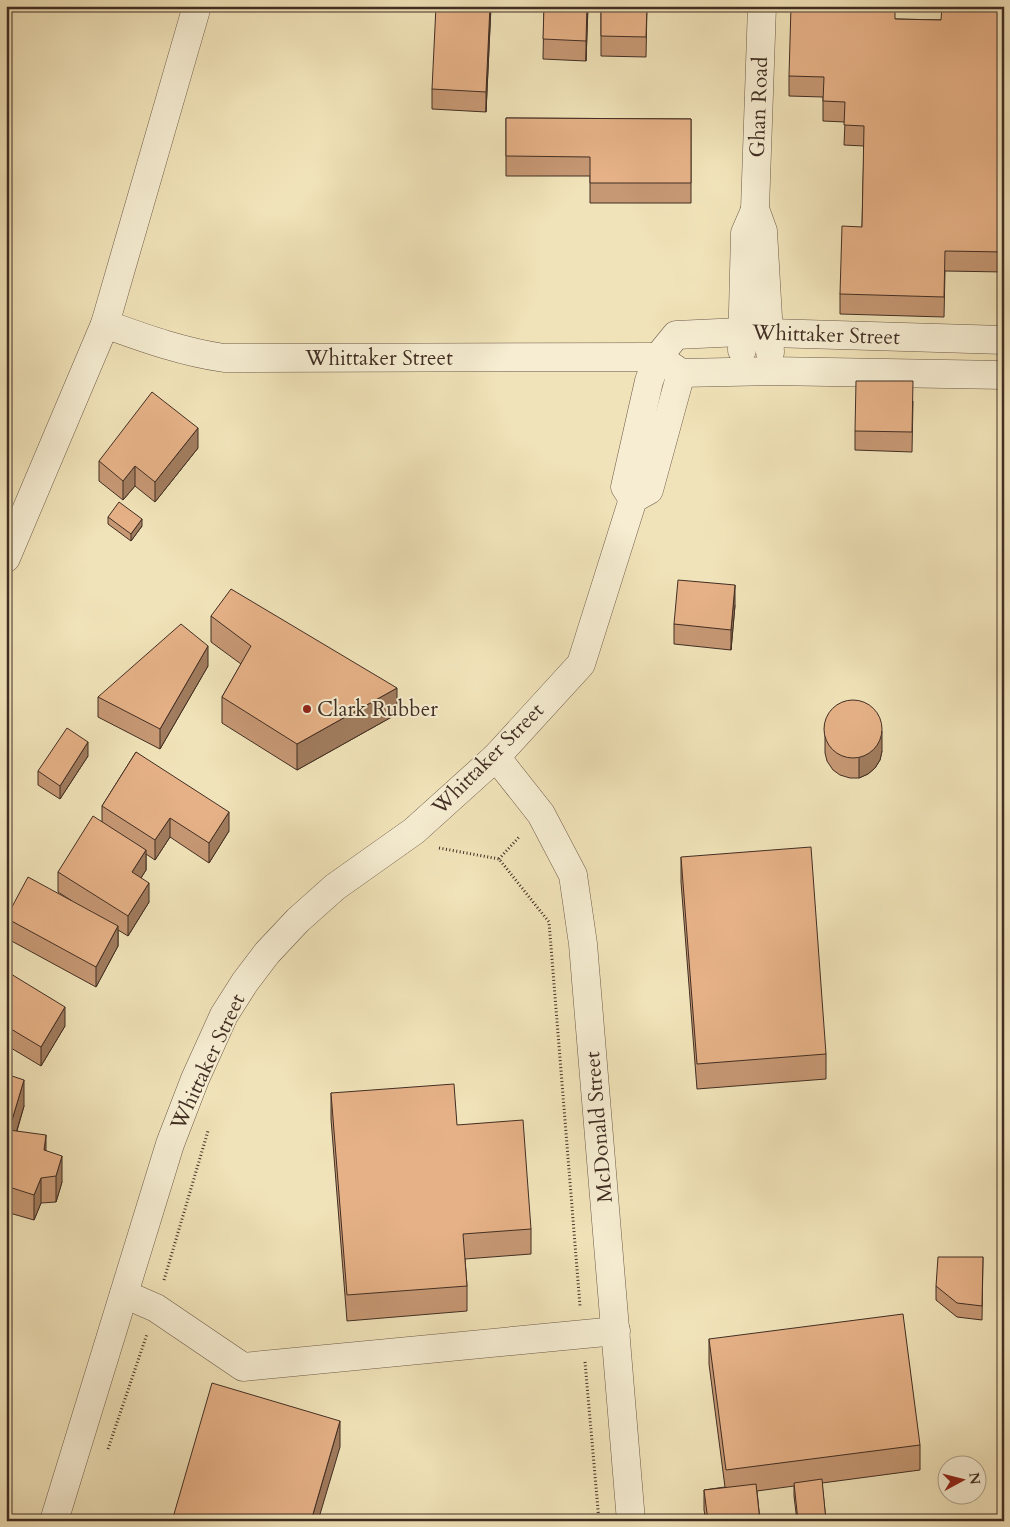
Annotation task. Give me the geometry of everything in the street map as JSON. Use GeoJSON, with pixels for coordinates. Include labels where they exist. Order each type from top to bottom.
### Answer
{"type":"FeatureCollection","features":[{"type":"Feature","properties":{"kind":"street"},"geometry":{"type":"LineString","coordinates":[[6,558],[105,324],[197,6]]}},
{"type":"Feature","properties":{"kind":"street","name":"Ghan Road"},"geometry":{"type":"LineString","coordinates":[[742,371],[741,332],[745,233],[755,209],[762,6]]}},
{"type":"Feature","properties":{"kind":"street","name":"Ghan Road"},"geometry":{"type":"LineString","coordinates":[[755,209],[763,231],[770,333],[770,371]]}},
{"type":"Feature","properties":{"kind":"street","name":"Whittaker Street"},"geometry":{"type":"LineString","coordinates":[[105,324],[196,354],[224,358],[658,357]]}},
{"type":"Feature","properties":{"kind":"street","name":"Whittaker Street"},"geometry":{"type":"LineString","coordinates":[[54,1521],[170,1144],[195,1079],[224,1015],[245,982],[267,953],[298,920],[335,888],[414,831],[496,757],[581,664],[633,500],[625,487],[649,381],[658,357],[676,335],[741,332],[1004,340]]}},
{"type":"Feature","properties":{"kind":"street"},"geometry":{"type":"LineString","coordinates":[[633,500],[649,490],[681,373],[658,357]]}},
{"type":"Feature","properties":{"kind":"street","name":"Whittaker Street"},"geometry":{"type":"LineString","coordinates":[[681,373],[770,371],[1004,375]]}},
{"type":"Feature","properties":{"kind":"street","name":"McDonald Street"},"geometry":{"type":"LineString","coordinates":[[496,757],[541,814],[573,875],[583,944],[631,1521]]}},
{"type":"Feature","properties":{"kind":"street"},"geometry":{"type":"LineString","coordinates":[[124,1294],[156,1308],[243,1367],[616,1331]]}},
{"type":"Feature","properties":{"kind":"path"},"geometry":{"type":"LineString","coordinates":[[436,847],[499,860],[549,922],[599,1521]]}},
{"type":"Feature","properties":{"kind":"path"},"geometry":{"type":"LineString","coordinates":[[106,1456],[156,1308],[209,1127]]}},
{"type":"Feature","properties":{"kind":"building"},"geometry":{"type":"Polygon","coordinates":[[[436,6],[490,6],[486,92],[432,89],[436,6]]]}},
{"type":"Feature","properties":{"kind":"building"},"geometry":{"type":"Polygon","coordinates":[[[544,6],[587,6],[586,41],[543,39],[544,6]]]}},
{"type":"Feature","properties":{"kind":"building"},"geometry":{"type":"Polygon","coordinates":[[[601,6],[647,6],[646,37],[601,36],[601,6]]]}},
{"type":"Feature","properties":{"kind":"building"},"geometry":{"type":"Polygon","coordinates":[[[791,6],[895,6],[895,19],[941,20],[942,6],[1004,6],[1004,252],[945,251],[944,297],[840,294],[842,226],[862,227],[864,126],[844,125],[845,102],[823,101],[824,77],[789,76],[791,6]]]}},
{"type":"Feature","properties":{"kind":"building"},"geometry":{"type":"Polygon","coordinates":[[[506,118],[691,119],[691,183],[590,183],[590,157],[506,156],[506,118]]]}},
{"type":"Feature","properties":{"kind":"building"},"geometry":{"type":"Polygon","coordinates":[[[856,381],[913,381],[912,432],[855,431],[856,381]]]}},
{"type":"Feature","properties":{"kind":"building"},"geometry":{"type":"Polygon","coordinates":[[[152,392],[198,428],[155,482],[135,466],[123,481],[99,461],[152,392]]]}},
{"type":"Feature","properties":{"kind":"building"},"geometry":{"type":"Polygon","coordinates":[[[119,502],[142,519],[131,534],[108,517],[119,502]]]}},
{"type":"Feature","properties":{"kind":"building"},"geometry":{"type":"Polygon","coordinates":[[[678,580],[735,585],[731,630],[674,624],[678,580]]]}},
{"type":"Feature","properties":{"kind":"building"},"geometry":{"type":"Polygon","coordinates":[[[231,589],[397,688],[297,744],[222,697],[251,646],[211,616],[231,589]]]}},
{"type":"Feature","properties":{"kind":"building"},"geometry":{"type":"Polygon","coordinates":[[[181,624],[208,646],[160,729],[98,697],[181,624]]]}},
{"type":"Feature","properties":{"kind":"building"},"geometry":{"type":"Polygon","coordinates":[[[853,700],[864,702],[877,713],[882,729],[880,740],[869,753],[853,758],[842,756],[829,745],[824,729],[826,718],[837,705],[853,700]]]}},
{"type":"Feature","properties":{"kind":"building"},"geometry":{"type":"Polygon","coordinates":[[[67,728],[88,742],[60,786],[38,771],[67,728]]]}},
{"type":"Feature","properties":{"kind":"building"},"geometry":{"type":"Polygon","coordinates":[[[136,752],[229,812],[209,843],[170,818],[155,840],[102,806],[136,752]]]}},
{"type":"Feature","properties":{"kind":"building"},"geometry":{"type":"Polygon","coordinates":[[[93,816],[146,850],[132,872],[149,883],[128,916],[58,872],[93,816]]]}},
{"type":"Feature","properties":{"kind":"building"},"geometry":{"type":"Polygon","coordinates":[[[811,847],[826,1054],[697,1064],[681,857],[811,847]]]}},
{"type":"Feature","properties":{"kind":"building"},"geometry":{"type":"Polygon","coordinates":[[[28,877],[118,926],[96,967],[6,918],[28,877]]]}},
{"type":"Feature","properties":{"kind":"building"},"geometry":{"type":"Polygon","coordinates":[[[6,971],[65,1007],[41,1047],[6,1026],[6,971]]]}},
{"type":"Feature","properties":{"kind":"building"},"geometry":{"type":"Polygon","coordinates":[[[6,1074],[24,1080],[9,1130],[46,1135],[44,1150],[62,1156],[56,1176],[41,1178],[34,1195],[6,1186],[6,1074]]]}},
{"type":"Feature","properties":{"kind":"building"},"geometry":{"type":"Polygon","coordinates":[[[454,1084],[457,1125],[523,1120],[531,1229],[463,1234],[467,1286],[347,1295],[331,1093],[454,1084]]]}},
{"type":"Feature","properties":{"kind":"building"},"geometry":{"type":"Polygon","coordinates":[[[938,1257],[983,1257],[982,1306],[957,1303],[936,1286],[938,1257]]]}},
{"type":"Feature","properties":{"kind":"building"},"geometry":{"type":"Polygon","coordinates":[[[903,1314],[920,1445],[726,1470],[709,1339],[903,1314]]]}},
{"type":"Feature","properties":{"kind":"building"},"geometry":{"type":"Polygon","coordinates":[[[212,1383],[340,1421],[311,1521],[172,1521],[212,1383]]]}},
{"type":"Feature","properties":{"kind":"building"},"geometry":{"type":"Polygon","coordinates":[[[822,1479],[826,1521],[798,1521],[794,1483],[822,1479]]]}},
{"type":"Feature","properties":{"kind":"building"},"geometry":{"type":"Polygon","coordinates":[[[756,1484],[760,1521],[708,1521],[704,1490],[756,1484]]]}},
{"type":"Feature","properties":{"kind":"place","name":"Clark Rubber"},"geometry":{"type":"Point","coordinates":[307,709]}}]}
